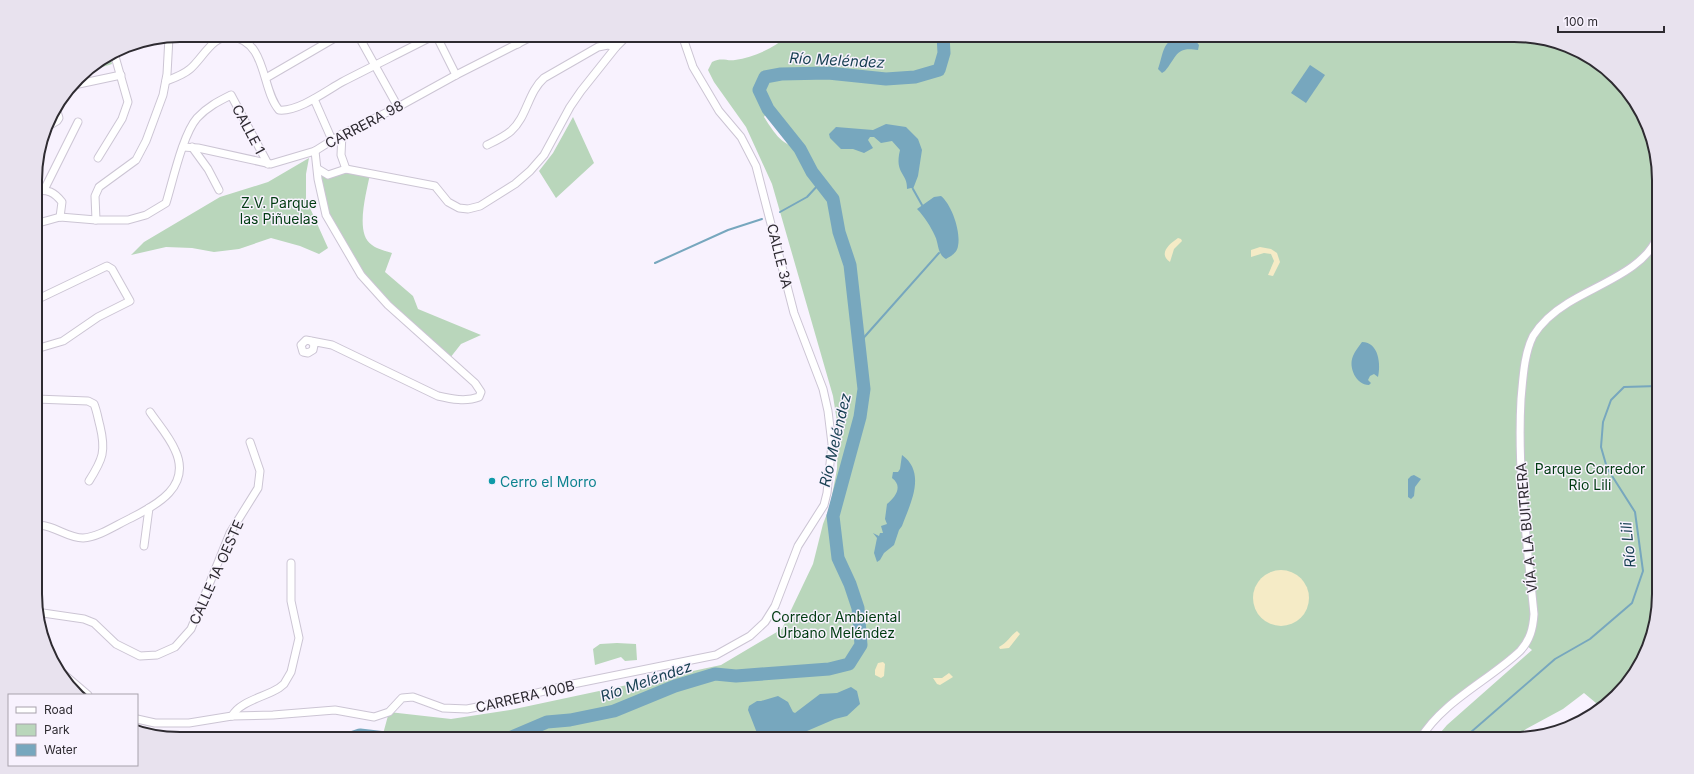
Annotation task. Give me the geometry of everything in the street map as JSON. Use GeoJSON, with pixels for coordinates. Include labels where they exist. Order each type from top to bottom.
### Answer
{"type":"FeatureCollection","features":[{"type":"Feature","properties":{"kind":"street"},"geometry":{"type":"LineString","coordinates":[[166,81],[178,77],[190,69],[214,42]]}},
{"type":"Feature","properties":{"kind":"street"},"geometry":{"type":"LineString","coordinates":[[247,42],[253,49],[266,78],[275,105],[279,110],[284,111],[314,99],[341,83],[421,42]]}},
{"type":"Feature","properties":{"kind":"street"},"geometry":{"type":"LineString","coordinates":[[266,78],[328,42]]}},
{"type":"Feature","properties":{"kind":"street"},"geometry":{"type":"LineString","coordinates":[[362,42],[398,107]]}},
{"type":"Feature","properties":{"kind":"street"},"geometry":{"type":"LineString","coordinates":[[439,42],[456,74]]}},
{"type":"Feature","properties":{"kind":"street","name":"CARRERA 98"},"geometry":{"type":"LineString","coordinates":[[183,147],[192,147],[268,164],[315,151],[342,134],[398,107],[456,74],[522,42]]}},
{"type":"Feature","properties":{"kind":"street"},"geometry":{"type":"LineString","coordinates":[[319,183],[328,175],[346,169],[435,186],[448,202],[459,208],[468,209],[480,206],[515,184],[530,171],[544,155],[570,107],[621,42]]}},
{"type":"Feature","properties":{"kind":"street","name":"CALLE 3A"},"geometry":{"type":"LineString","coordinates":[[684,42],[693,67],[719,111],[741,138],[756,166],[794,313],[823,389],[832,444],[827,493]]}},
{"type":"Feature","properties":{"kind":"street"},"geometry":{"type":"LineString","coordinates":[[96,220],[95,196],[99,187],[136,160],[146,141],[163,95],[166,81],[169,43]]}},
{"type":"Feature","properties":{"kind":"street"},"geometry":{"type":"LineString","coordinates":[[487,145],[512,131],[522,116],[537,84],[544,78],[598,47],[608,45],[616,47]]}},
{"type":"Feature","properties":{"kind":"street"},"geometry":{"type":"LineString","coordinates":[[98,158],[122,119],[128,102],[116,58]]}},
{"type":"Feature","properties":{"kind":"street"},"geometry":{"type":"LineString","coordinates":[[82,83],[121,75]]}},
{"type":"Feature","properties":{"kind":"street","name":"CALLE 1"},"geometry":{"type":"LineString","coordinates":[[183,147],[189,131],[197,118],[210,106],[231,95],[268,164]]}},
{"type":"Feature","properties":{"kind":"street"},"geometry":{"type":"LineString","coordinates":[[314,99],[332,140]]}},
{"type":"Feature","properties":{"kind":"street"},"geometry":{"type":"LineString","coordinates":[[55,123],[58,121],[58,115]]}},
{"type":"Feature","properties":{"kind":"street"},"geometry":{"type":"LineString","coordinates":[[60,217],[62,202],[55,194],[44,190],[78,122]]}},
{"type":"Feature","properties":{"kind":"street"},"geometry":{"type":"LineString","coordinates":[[342,134],[341,155],[346,169]]}},
{"type":"Feature","properties":{"kind":"street"},"geometry":{"type":"LineString","coordinates":[[42,222],[60,217],[96,220],[128,220],[146,215],[166,203],[183,147]]}},
{"type":"Feature","properties":{"kind":"street"},"geometry":{"type":"LineString","coordinates":[[192,147],[208,169],[219,190]]}},
{"type":"Feature","properties":{"kind":"street"},"geometry":{"type":"LineString","coordinates":[[311,341],[332,345],[438,396],[451,399],[473,400],[479,397],[481,392],[475,383],[388,305],[360,276],[326,215],[319,183],[315,151]]}},
{"type":"Feature","properties":{"kind":"street"},"geometry":{"type":"LineString","coordinates":[[318,169],[328,175]]}},
{"type":"Feature","properties":{"kind":"street","name":"VÍA A LA BUITRERA"},"geometry":{"type":"LineString","coordinates":[[1424,732],[1427,727],[1446,708],[1520,651],[1526,645],[1533,629],[1534,614],[1521,490],[1520,421],[1522,381],[1529,346],[1540,326],[1567,303],[1619,274],[1645,256],[1652,248]]}},
{"type":"Feature","properties":{"kind":"street"},"geometry":{"type":"LineString","coordinates":[[42,297],[105,266],[112,269],[130,302],[98,317],[64,341],[42,346]]}},
{"type":"Feature","properties":{"kind":"street"},"geometry":{"type":"LineString","coordinates":[[42,399],[88,401],[93,403],[96,408],[104,448],[101,461],[89,482]]}},
{"type":"Feature","properties":{"kind":"street"},"geometry":{"type":"LineString","coordinates":[[42,526],[46,526],[74,537],[89,537],[149,508],[161,501],[170,493],[178,477],[179,466],[175,449],[150,412]]}},
{"type":"Feature","properties":{"kind":"street","name":"CALLE 1A OESTE"},"geometry":{"type":"LineString","coordinates":[[43,613],[84,618],[94,624],[122,648],[140,656],[157,655],[172,650],[184,639],[193,625],[230,533],[252,500],[259,484],[259,466],[250,442]]}},
{"type":"Feature","properties":{"kind":"street","name":"CARRERA 100B"},"geometry":{"type":"LineString","coordinates":[[138,719],[155,723],[189,723],[232,716],[273,715],[335,710],[374,717],[389,712],[402,698],[413,697],[443,708],[467,708],[498,703],[568,685],[716,655],[750,636],[765,622],[775,606],[798,546],[824,504],[827,493]]}},
{"type":"Feature","properties":{"kind":"street"},"geometry":{"type":"LineString","coordinates":[[144,546],[149,508]]}},
{"type":"Feature","properties":{"kind":"street"},"geometry":{"type":"LineString","coordinates":[[232,716],[238,708],[279,688],[284,684],[291,672],[299,638],[291,601],[291,563]]}},
{"type":"Feature","properties":{"kind":"street"},"geometry":{"type":"LineString","coordinates":[[77,686],[87,694]]}},
{"type":"Feature","properties":{"kind":"green space"},"geometry":{"type":"Polygon","coordinates":[[[780,42],[1514,42],[1532,43],[1550,47],[1583,60],[1598,71],[1612,82],[1634,111],[1647,144],[1651,162],[1652,180],[1652,603],[1645,638],[1634,663],[1623,678],[1612,692],[1597,704],[1584,693],[1563,709],[1523,732],[1441,732],[1532,650],[1526,645],[1446,708],[1426,732],[384,732],[389,712],[451,719],[510,710],[721,665],[782,629],[813,564],[823,524],[830,506],[837,469],[838,428],[833,396],[772,184],[746,127],[714,82],[708,70],[712,62],[721,59],[735,60],[749,57],[780,42]],[[768,110],[764,117],[770,127],[787,144],[798,147],[768,110]]]}},
{"type":"Feature","properties":{"kind":"green space"},"geometry":{"type":"Polygon","coordinates":[[[111,60],[112,64],[99,68],[111,60]]]}},
{"type":"Feature","properties":{"kind":"green space"},"geometry":{"type":"Polygon","coordinates":[[[573,117],[594,163],[556,198],[539,171],[553,153],[573,117]]]}},
{"type":"Feature","properties":{"kind":"green space","name":"Z.V. Parque las Piñuelas"},"geometry":{"type":"Polygon","coordinates":[[[309,158],[306,174],[306,199],[328,248],[319,254],[300,246],[271,238],[239,249],[214,252],[192,248],[166,247],[131,255],[144,242],[220,197],[268,182],[309,158]]]}},
{"type":"Feature","properties":{"kind":"green space"},"geometry":{"type":"Polygon","coordinates":[[[318,170],[328,175],[347,170],[370,174],[363,212],[364,232],[372,245],[392,253],[385,272],[413,296],[418,309],[481,335],[461,344],[450,358],[388,304],[364,277],[327,215],[318,170]]]}},
{"type":"Feature","properties":{"kind":"green space"},"geometry":{"type":"Polygon","coordinates":[[[600,644],[636,644],[637,660],[625,661],[621,657],[595,665],[593,649],[600,644]]]}},
{"type":"Feature","properties":{"kind":"sand"},"geometry":{"type":"Polygon","coordinates":[[[1178,238],[1182,241],[1174,249],[1170,262],[1165,256],[1166,249],[1178,238]]]}},
{"type":"Feature","properties":{"kind":"sand"},"geometry":{"type":"Polygon","coordinates":[[[1260,247],[1271,249],[1277,253],[1280,262],[1273,276],[1268,275],[1274,261],[1271,254],[1264,253],[1251,257],[1251,250],[1260,247]]]}},
{"type":"Feature","properties":{"kind":"sand"},"geometry":{"type":"Polygon","coordinates":[[[1281,570],[1292,572],[1301,578],[1307,587],[1309,598],[1307,609],[1301,618],[1292,624],[1281,626],[1270,624],[1261,618],[1255,609],[1253,598],[1255,587],[1261,578],[1270,572],[1281,570]]]}},
{"type":"Feature","properties":{"kind":"sand"},"geometry":{"type":"Polygon","coordinates":[[[1017,631],[1020,634],[1009,648],[1000,649],[999,647],[1017,631]]]}},
{"type":"Feature","properties":{"kind":"sand"},"geometry":{"type":"Polygon","coordinates":[[[883,662],[885,664],[884,676],[881,678],[875,675],[875,670],[878,663],[883,662]]]}},
{"type":"Feature","properties":{"kind":"sand"},"geometry":{"type":"Polygon","coordinates":[[[949,673],[953,677],[940,685],[937,684],[933,678],[942,678],[949,673]]]}},
{"type":"Feature","properties":{"kind":"water"},"geometry":{"type":"Polygon","coordinates":[[[1168,42],[1197,42],[1199,45],[1198,50],[1190,49],[1181,51],[1177,54],[1162,73],[1158,69],[1168,42]]]}},
{"type":"Feature","properties":{"kind":"water"},"geometry":{"type":"Polygon","coordinates":[[[1310,65],[1325,75],[1306,103],[1291,93],[1310,65]]]}},
{"type":"Feature","properties":{"kind":"water"},"geometry":{"type":"Polygon","coordinates":[[[886,124],[906,127],[918,139],[922,150],[918,176],[913,189],[907,189],[907,184],[899,164],[900,150],[892,141],[881,143],[874,137],[870,137],[868,140],[873,148],[864,153],[853,149],[841,149],[830,138],[829,134],[836,127],[873,130],[886,124]]]}},
{"type":"Feature","properties":{"kind":"water"},"geometry":{"type":"Polygon","coordinates":[[[941,196],[949,206],[955,219],[959,240],[954,254],[946,259],[940,252],[936,239],[929,225],[917,209],[934,197],[941,196]]]}},
{"type":"Feature","properties":{"kind":"water"},"geometry":{"type":"Polygon","coordinates":[[[1362,342],[1368,343],[1372,346],[1378,355],[1379,361],[1378,377],[1374,374],[1370,376],[1368,380],[1371,383],[1369,385],[1360,382],[1352,370],[1352,360],[1354,354],[1362,342]]]}},
{"type":"Feature","properties":{"kind":"water"},"geometry":{"type":"Polygon","coordinates":[[[902,455],[910,462],[914,471],[915,480],[912,499],[894,545],[884,553],[877,562],[874,553],[877,538],[873,533],[879,536],[880,533],[883,533],[881,526],[887,524],[885,519],[887,504],[893,498],[898,488],[897,484],[892,478],[893,472],[898,472],[900,469],[902,455]]]}},
{"type":"Feature","properties":{"kind":"water"},"geometry":{"type":"Polygon","coordinates":[[[1414,475],[1421,479],[1415,487],[1414,496],[1411,499],[1408,497],[1408,479],[1414,475]]]}},
{"type":"Feature","properties":{"kind":"water"},"geometry":{"type":"Polygon","coordinates":[[[851,687],[857,691],[860,704],[847,716],[835,719],[805,732],[757,732],[748,710],[749,706],[757,701],[778,696],[788,702],[795,713],[820,694],[837,693],[851,687]]]}},
{"type":"Feature","properties":{"kind":"waterway","name":"Río Meléndez"},"geometry":{"type":"LineString","coordinates":[[523,732],[547,722],[570,720],[614,711],[675,686],[715,674],[736,676],[829,669],[849,664],[861,645],[858,608],[850,584],[838,558],[833,516],[860,417],[864,389],[850,265],[839,232],[833,199],[812,172],[800,149],[768,109],[759,90],[765,77],[781,74],[828,73],[886,79],[915,77],[939,70],[944,53],[943,42]]}},
{"type":"Feature","properties":{"kind":"waterway"},"geometry":{"type":"LineString","coordinates":[[780,212],[807,197],[820,183]]}},
{"type":"Feature","properties":{"kind":"waterway"},"geometry":{"type":"LineString","coordinates":[[913,189],[922,205]]}},
{"type":"Feature","properties":{"kind":"waterway"},"geometry":{"type":"LineString","coordinates":[[655,263],[728,230],[762,219]]}},
{"type":"Feature","properties":{"kind":"waterway"},"geometry":{"type":"LineString","coordinates":[[859,343],[939,253]]}},
{"type":"Feature","properties":{"kind":"waterway","name":"Río Lili"},"geometry":{"type":"LineString","coordinates":[[1471,732],[1555,659],[1590,639],[1632,603],[1643,571],[1635,512],[1607,468],[1601,447],[1603,422],[1611,400],[1624,387],[1652,386]]}},
{"type":"Feature","properties":{"kind":"place","name":"Cerro el Morro"},"geometry":{"type":"Point","coordinates":[492,481]}},
{"type":"Feature","properties":{"kind":"park label","name":"Parque Corredor Rio Lili"},"geometry":{"type":"Point","coordinates":[1590,476]}},
{"type":"Feature","properties":{"kind":"park label","name":"Corredor Ambiental Urbano Meléndez"},"geometry":{"type":"Point","coordinates":[836,624]}}]}
